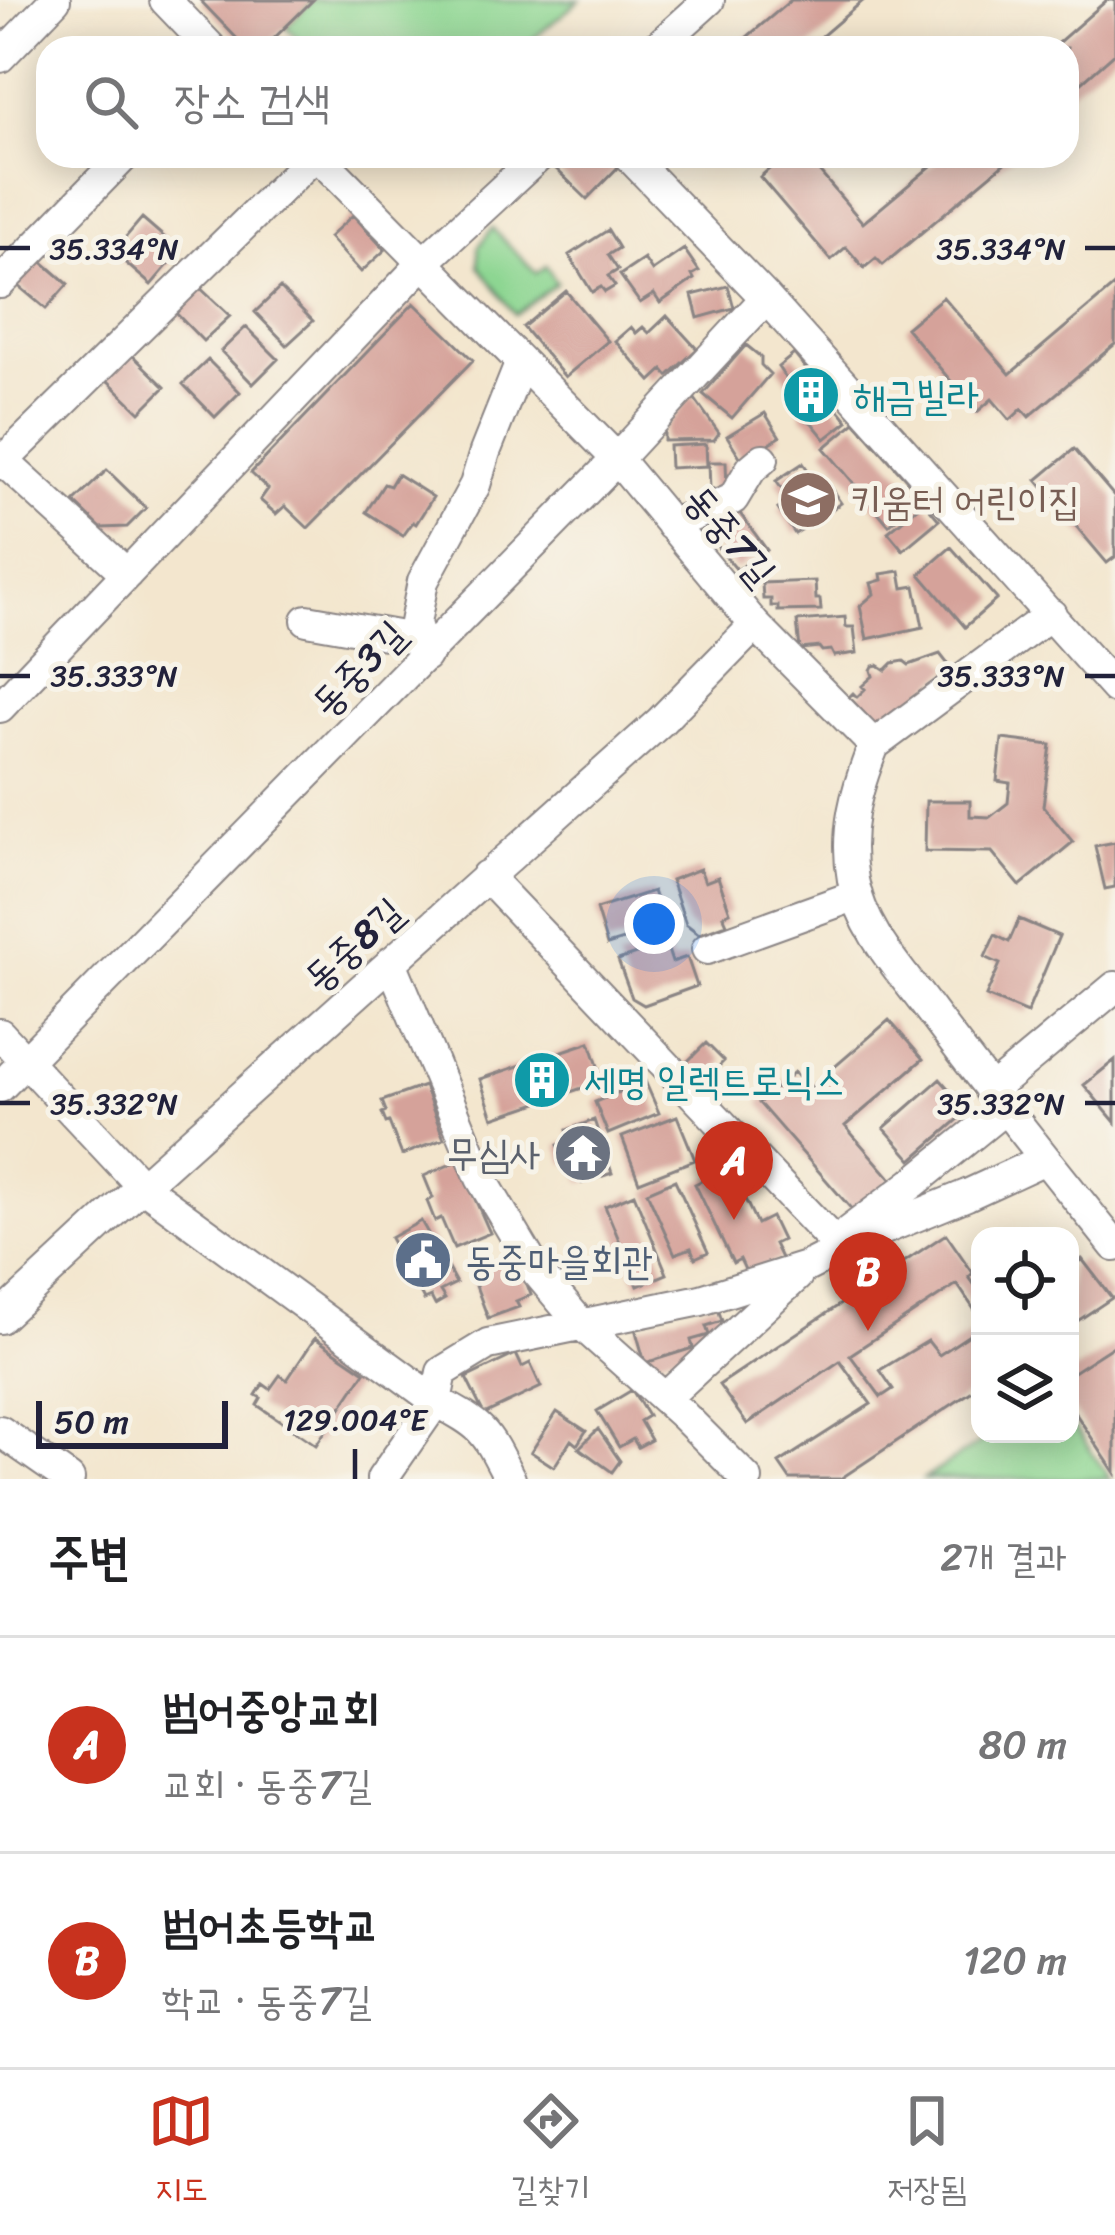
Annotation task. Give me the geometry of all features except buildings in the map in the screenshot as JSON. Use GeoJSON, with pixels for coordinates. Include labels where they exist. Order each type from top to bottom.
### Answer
{"type":"FeatureCollection","features":[{"type":"Feature","properties":{"kind":"street"},"geometry":{"type":"LineString","coordinates":[[0,57],[55,0]]}},
{"type":"Feature","properties":{"kind":"street"},"geometry":{"type":"LineString","coordinates":[[165,0],[200,36]]}},
{"type":"Feature","properties":{"kind":"street"},"geometry":{"type":"LineString","coordinates":[[669,36],[709,0]]}},
{"type":"Feature","properties":{"kind":"street"},"geometry":{"type":"LineString","coordinates":[[0,283],[112,168]]}},
{"type":"Feature","properties":{"kind":"street"},"geometry":{"type":"LineString","coordinates":[[127,574],[1,461],[304,168]]}},
{"type":"Feature","properties":{"kind":"street","name":"동중7길"},"geometry":{"type":"LineString","coordinates":[[328,168],[617,460],[755,625],[874,746]]}},
{"type":"Feature","properties":{"kind":"street"},"geometry":{"type":"LineString","coordinates":[[0,707],[424,262],[525,168]]}},
{"type":"Feature","properties":{"kind":"street"},"geometry":{"type":"LineString","coordinates":[[641,168],[766,298],[1115,688]]}},
{"type":"Feature","properties":{"kind":"street","name":"동중3길"},"geometry":{"type":"LineString","coordinates":[[0,1087],[422,648],[617,460],[766,298]]}},
{"type":"Feature","properties":{"kind":"street"},"geometry":{"type":"LineString","coordinates":[[307,620],[422,648],[415,623],[423,581],[475,485],[521,362]]}},
{"type":"Feature","properties":{"kind":"street"},"geometry":{"type":"LineString","coordinates":[[671,525],[733,499],[764,459]]}},
{"type":"Feature","properties":{"kind":"street"},"geometry":{"type":"LineString","coordinates":[[1051,614],[874,746],[858,783],[848,838],[853,884],[867,926],[997,1100],[1115,1246]]}},
{"type":"Feature","properties":{"kind":"street","name":"동중8길"},"geometry":{"type":"LineString","coordinates":[[0,1318],[660,722],[755,625]]}},
{"type":"Feature","properties":{"kind":"street"},"geometry":{"type":"LineString","coordinates":[[486,876],[835,1246]]}},
{"type":"Feature","properties":{"kind":"street"},"geometry":{"type":"LineString","coordinates":[[707,949],[857,895]]}},
{"type":"Feature","properties":{"kind":"street"},"geometry":{"type":"LineString","coordinates":[[391,962],[481,1178],[537,1272],[580,1323],[747,1479]]}},
{"type":"Feature","properties":{"kind":"street"},"geometry":{"type":"LineString","coordinates":[[664,1398],[997,1100],[1115,987]]}},
{"type":"Feature","properties":{"kind":"street"},"geometry":{"type":"LineString","coordinates":[[0,1034],[142,1186],[436,1401],[474,1421],[487,1435],[510,1479]]}},
{"type":"Feature","properties":{"kind":"street"},"geometry":{"type":"LineString","coordinates":[[835,1246],[967,1196],[1045,1159]]}},
{"type":"Feature","properties":{"kind":"street"},"geometry":{"type":"LineString","coordinates":[[382,1479],[436,1401],[442,1372],[488,1344],[701,1300],[806,1267]]}},
{"type":"Feature","properties":{"kind":"street"},"geometry":{"type":"LineString","coordinates":[[0,1431],[69,1479]]}},
{"type":"Feature","properties":{"kind":"green space"},"geometry":{"type":"Polygon","coordinates":[[[313,0],[580,0],[536,36],[295,36],[286,27],[313,0]]]}},
{"type":"Feature","properties":{"kind":"green space"},"geometry":{"type":"Polygon","coordinates":[[[492,228],[536,273],[546,266],[557,283],[515,315],[479,266],[478,248],[492,228]]]}},
{"type":"Feature","properties":{"kind":"green space"},"geometry":{"type":"Polygon","coordinates":[[[1079,1433],[1110,1479],[924,1479],[979,1443],[1079,1443],[1079,1433]]]}},
{"type":"Feature","properties":{"kind":"place","name":"해금빌라"},"geometry":{"type":"Point","coordinates":[811,395]}},
{"type":"Feature","properties":{"kind":"place","name":"키움터 어린이집"},"geometry":{"type":"Point","coordinates":[808,500]}},
{"type":"Feature","properties":{"kind":"place","name":"세명 일렉트로닉스"},"geometry":{"type":"Point","coordinates":[542,1080]}},
{"type":"Feature","properties":{"kind":"place","name":"무심사"},"geometry":{"type":"Point","coordinates":[583,1153]}},
{"type":"Feature","properties":{"kind":"place","name":"범어중앙교회"},"geometry":{"type":"Point","coordinates":[734,1220]}},
{"type":"Feature","properties":{"kind":"place","name":"동중마을회관"},"geometry":{"type":"Point","coordinates":[423,1260]}},
{"type":"Feature","properties":{"kind":"place","name":"범어초등학교"},"geometry":{"type":"Point","coordinates":[868,1331]}}]}
